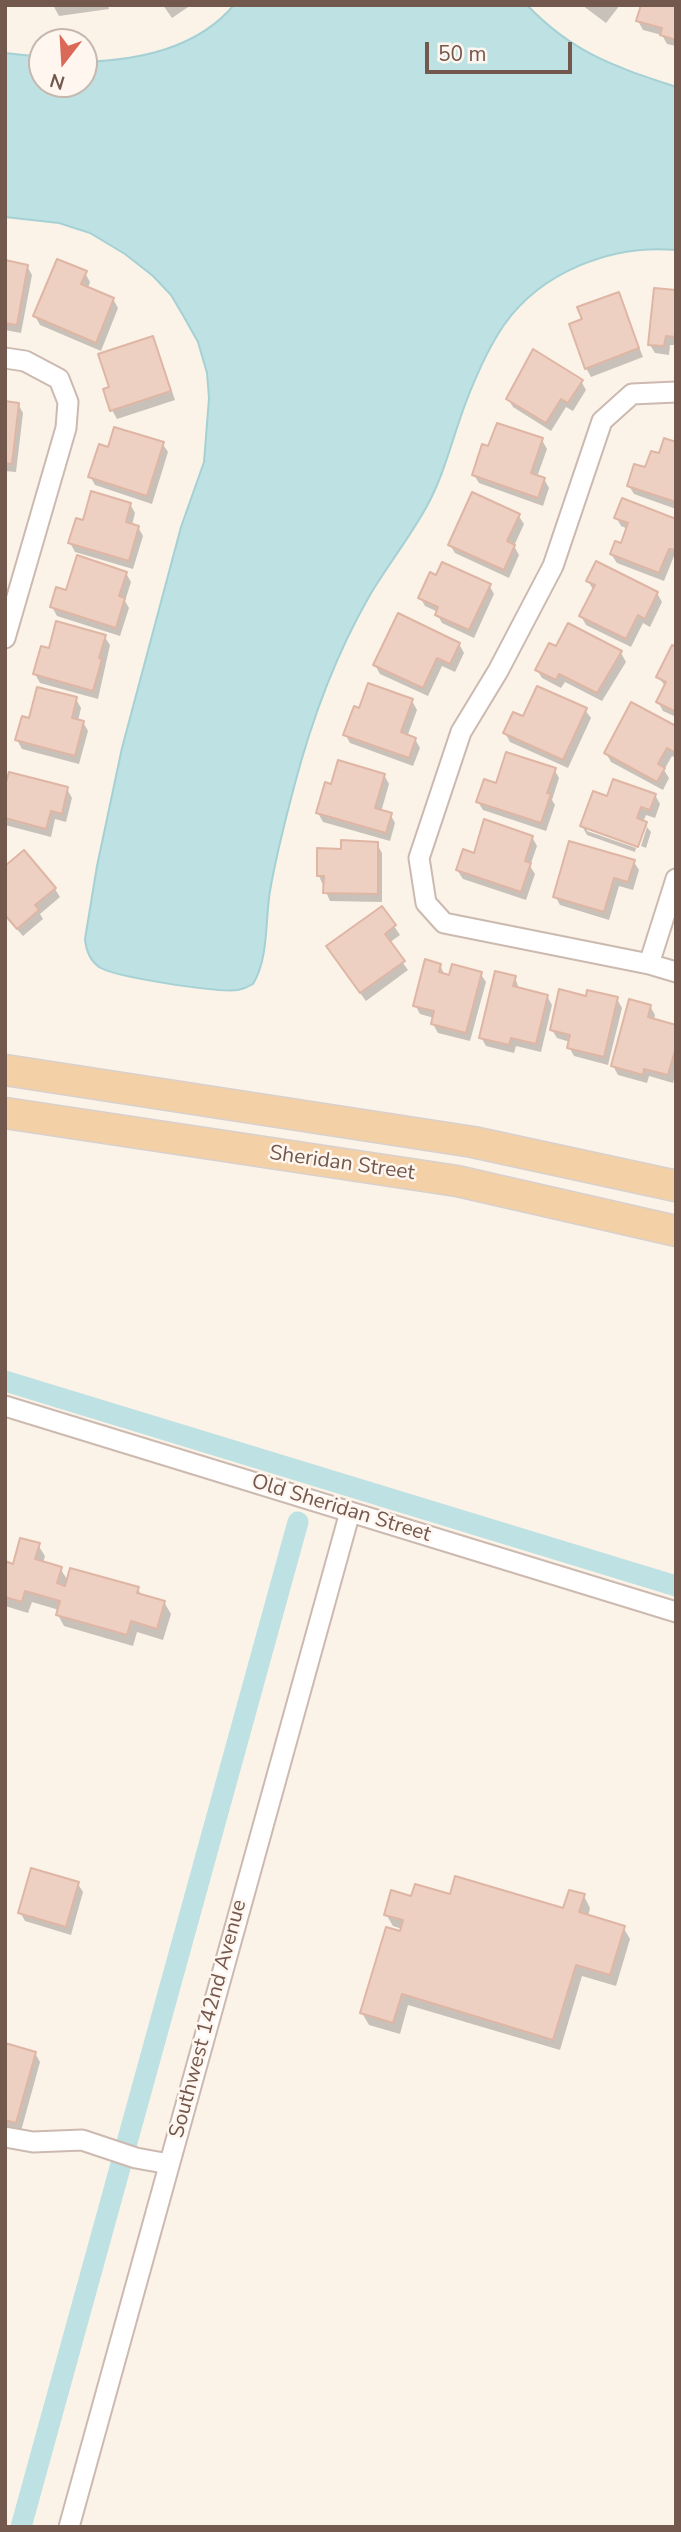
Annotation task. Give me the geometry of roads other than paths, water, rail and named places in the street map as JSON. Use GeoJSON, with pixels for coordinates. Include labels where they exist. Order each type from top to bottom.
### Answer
{"type":"FeatureCollection","features":[{"type":"Feature","properties":{"kind":"main road","name":"Sheridan Street"},"geometry":{"type":"LineString","coordinates":[[5,1070],[473,1142],[676,1186]]}},
{"type":"Feature","properties":{"kind":"main road","name":"Sheridan Street"},"geometry":{"type":"LineString","coordinates":[[5,1113],[457,1181],[676,1231]]}},
{"type":"Feature","properties":{"kind":"street"},"geometry":{"type":"LineString","coordinates":[[5,358],[25,360],[59,379],[68,402],[66,428],[8,612],[5,638]]}},
{"type":"Feature","properties":{"kind":"street"},"geometry":{"type":"LineString","coordinates":[[676,392],[632,394],[602,421],[553,566],[498,671],[461,732],[419,858],[426,902],[444,923],[649,964],[676,972]]}},
{"type":"Feature","properties":{"kind":"street"},"geometry":{"type":"LineString","coordinates":[[649,964],[676,879]]}},
{"type":"Feature","properties":{"kind":"street","name":"Old Sheridan Street"},"geometry":{"type":"LineString","coordinates":[[5,1406],[676,1612]]}},
{"type":"Feature","properties":{"kind":"street","name":"Southwest 142nd Avenue"},"geometry":{"type":"LineString","coordinates":[[69,2527],[349,1512]]}},
{"type":"Feature","properties":{"kind":"street"},"geometry":{"type":"LineString","coordinates":[[5,2137],[33,2142],[82,2140],[136,2158],[169,2164]]}},
{"type":"Feature","properties":{"kind":"water"},"geometry":{"type":"Polygon","coordinates":[[[234,5],[527,5],[561,36],[578,47],[614,65],[676,87],[676,250],[627,252],[580,265],[537,290],[519,306],[498,334],[470,392],[444,468],[427,506],[370,595],[335,665],[308,738],[284,826],[270,891],[262,963],[253,984],[238,990],[167,983],[108,971],[93,961],[85,939],[97,866],[122,748],[181,527],[204,462],[209,398],[207,373],[198,342],[171,295],[153,276],[125,254],[90,233],[59,223],[5,217],[5,53],[28,55],[28,98],[98,98],[98,61],[145,55],[165,49],[185,42],[219,20],[234,5]]]}},
{"type":"Feature","properties":{"kind":"waterway"},"geometry":{"type":"LineString","coordinates":[[5,1381],[676,1586]]}},
{"type":"Feature","properties":{"kind":"waterway"},"geometry":{"type":"LineString","coordinates":[[21,2527],[298,1522]]}}]}
